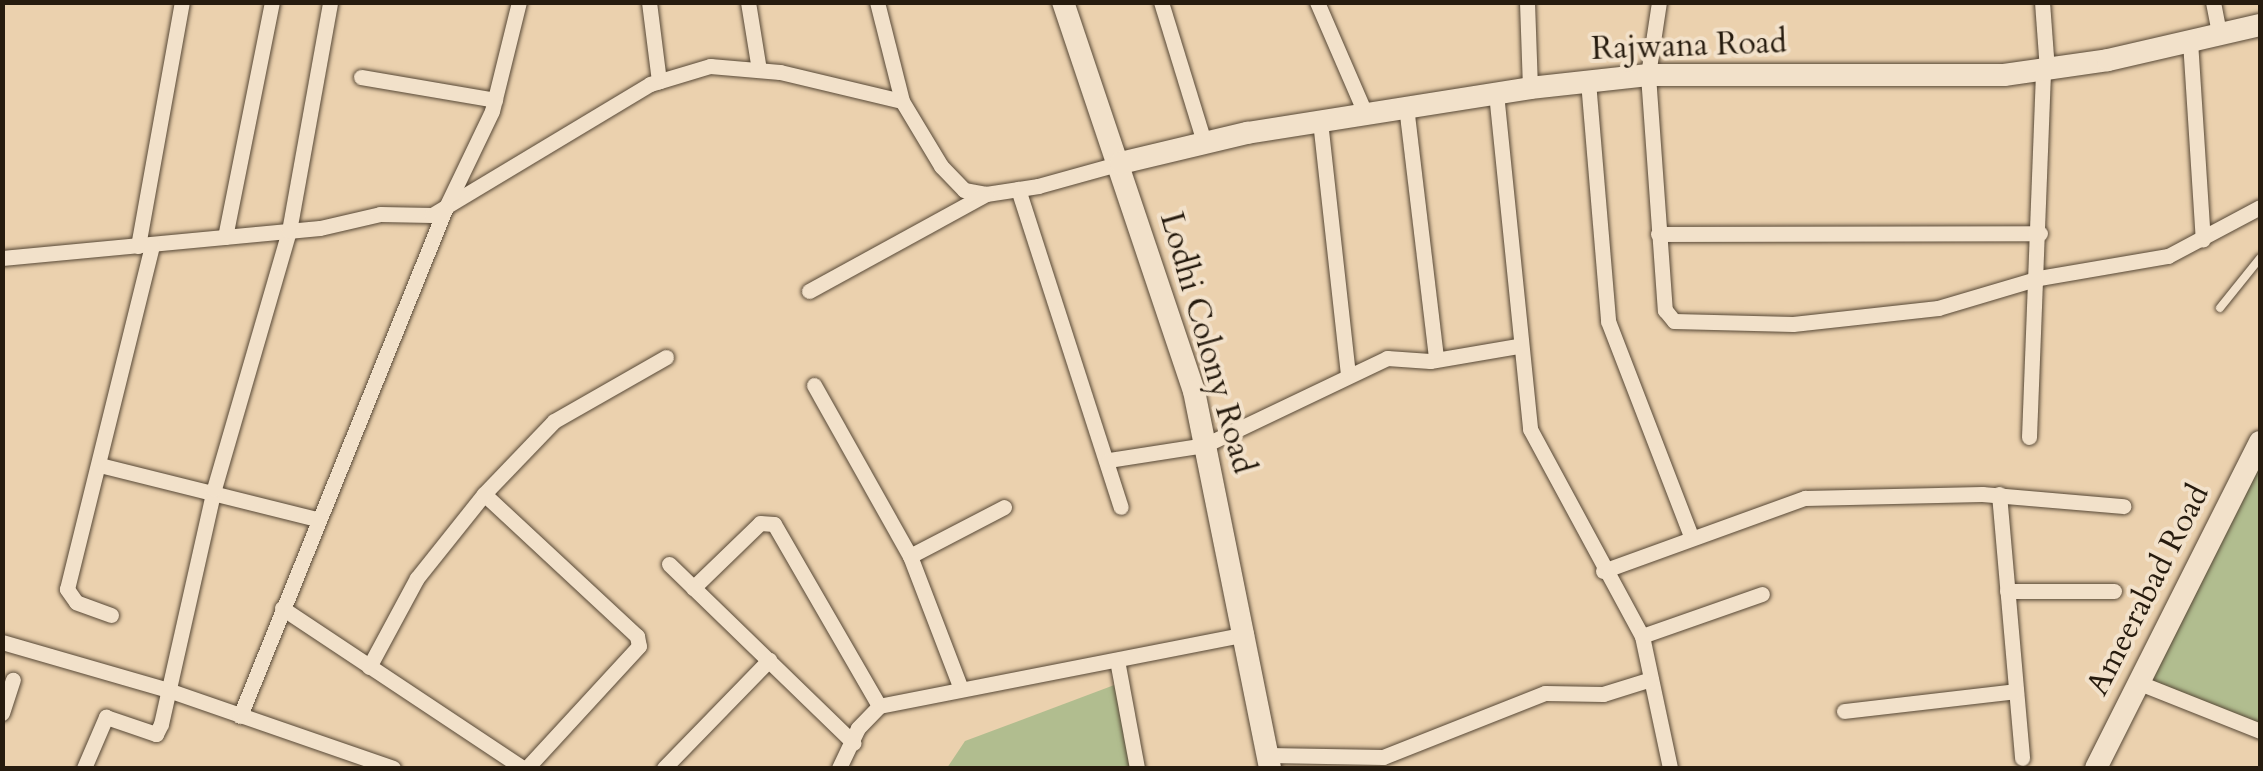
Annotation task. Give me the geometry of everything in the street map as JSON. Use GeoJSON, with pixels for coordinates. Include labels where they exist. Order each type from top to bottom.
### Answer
{"type":"FeatureCollection","features":[{"type":"Feature","properties":{"kind":"street"},"geometry":{"type":"LineString","coordinates":[[111,614],[76,602],[68,589],[100,464],[145,245],[182,2]]}},
{"type":"Feature","properties":{"kind":"street"},"geometry":{"type":"LineString","coordinates":[[225,237],[272,2]]}},
{"type":"Feature","properties":{"kind":"street"},"geometry":{"type":"LineString","coordinates":[[84,768],[106,717],[156,734],[214,489],[290,231],[330,2]]}},
{"type":"Feature","properties":{"kind":"street"},"geometry":{"type":"LineString","coordinates":[[240,716],[446,207],[495,100],[519,2]]}},
{"type":"Feature","properties":{"kind":"street"},"geometry":{"type":"LineString","coordinates":[[648,2],[659,82]]}},
{"type":"Feature","properties":{"kind":"street"},"geometry":{"type":"LineString","coordinates":[[748,2],[759,70]]}},
{"type":"Feature","properties":{"kind":"street"},"geometry":{"type":"LineString","coordinates":[[877,2],[902,102],[941,166],[964,190],[986,194],[1018,189],[1121,163]]}},
{"type":"Feature","properties":{"kind":"street","name":"Lodhi Colony Road"},"geometry":{"type":"LineString","coordinates":[[1063,2],[1121,163],[1206,445],[1269,762]]}},
{"type":"Feature","properties":{"kind":"street"},"geometry":{"type":"LineString","coordinates":[[1161,2],[1204,142]]}},
{"type":"Feature","properties":{"kind":"street"},"geometry":{"type":"LineString","coordinates":[[1317,2],[1364,113]]}},
{"type":"Feature","properties":{"kind":"street"},"geometry":{"type":"LineString","coordinates":[[1526,2],[1530,88]]}},
{"type":"Feature","properties":{"kind":"street"},"geometry":{"type":"LineString","coordinates":[[1659,2],[1648,75],[1658,234],[1666,314],[1682,324],[1859,319],[1938,308],[2039,278],[2131,266],[2202,240],[2260,207]]}},
{"type":"Feature","properties":{"kind":"street"},"geometry":{"type":"LineString","coordinates":[[2029,437],[2039,278],[2045,71],[2042,2]]}},
{"type":"Feature","properties":{"kind":"street"},"geometry":{"type":"LineString","coordinates":[[2213,2],[2218,34]]}},
{"type":"Feature","properties":{"kind":"street","name":"Rajwana Road"},"geometry":{"type":"LineString","coordinates":[[1121,163],[1204,142],[1496,92],[1648,75],[2045,71],[2260,24]]}},
{"type":"Feature","properties":{"kind":"street"},"geometry":{"type":"LineString","coordinates":[[2190,41],[2202,240]]}},
{"type":"Feature","properties":{"kind":"street"},"geometry":{"type":"LineString","coordinates":[[2,258],[290,231],[380,214],[432,216],[659,82],[710,66],[759,70],[902,102]]}},
{"type":"Feature","properties":{"kind":"street"},"geometry":{"type":"LineString","coordinates":[[361,77],[495,100]]}},
{"type":"Feature","properties":{"kind":"street"},"geometry":{"type":"LineString","coordinates":[[1588,82],[1608,321],[1691,536]]}},
{"type":"Feature","properties":{"kind":"street"},"geometry":{"type":"LineString","coordinates":[[1496,92],[1518,346],[1536,446],[1642,636],[1670,768]]}},
{"type":"Feature","properties":{"kind":"street"},"geometry":{"type":"LineString","coordinates":[[1406,106],[1436,359]]}},
{"type":"Feature","properties":{"kind":"street"},"geometry":{"type":"LineString","coordinates":[[1320,121],[1348,375]]}},
{"type":"Feature","properties":{"kind":"street"},"geometry":{"type":"LineString","coordinates":[[1018,189],[1110,460],[1122,507]]}},
{"type":"Feature","properties":{"kind":"street"},"geometry":{"type":"LineString","coordinates":[[809,291],[986,194]]}},
{"type":"Feature","properties":{"kind":"street"},"geometry":{"type":"LineString","coordinates":[[1658,234],[2040,233]]}},
{"type":"Feature","properties":{"kind":"street"},"geometry":{"type":"LineString","coordinates":[[1110,460],[1206,445],[1388,358],[1436,359],[1518,346]]}},
{"type":"Feature","properties":{"kind":"street"},"geometry":{"type":"LineString","coordinates":[[369,667],[417,578],[484,494],[554,421],[666,357]]}},
{"type":"Feature","properties":{"kind":"street"},"geometry":{"type":"LineString","coordinates":[[814,384],[910,556],[961,689]]}},
{"type":"Feature","properties":{"kind":"street","name":"Ameerabad Road"},"geometry":{"type":"LineString","coordinates":[[2096,768],[2260,442]]}},
{"type":"Feature","properties":{"kind":"street"},"geometry":{"type":"LineString","coordinates":[[100,464],[214,489],[317,519]]}},
{"type":"Feature","properties":{"kind":"street"},"geometry":{"type":"LineString","coordinates":[[282,608],[525,768],[639,646],[637,636],[484,494]]}},
{"type":"Feature","properties":{"kind":"street"},"geometry":{"type":"LineString","coordinates":[[1999,494],[2022,758]]}},
{"type":"Feature","properties":{"kind":"street"},"geometry":{"type":"LineString","coordinates":[[1603,571],[1691,536],[1805,498],[1999,494],[2123,506]]}},
{"type":"Feature","properties":{"kind":"street"},"geometry":{"type":"LineString","coordinates":[[910,556],[1004,507]]}},
{"type":"Feature","properties":{"kind":"street"},"geometry":{"type":"LineString","coordinates":[[693,588],[760,523],[774,524],[879,706]]}},
{"type":"Feature","properties":{"kind":"street"},"geometry":{"type":"LineString","coordinates":[[669,564],[854,743]]}},
{"type":"Feature","properties":{"kind":"street"},"geometry":{"type":"LineString","coordinates":[[2008,591],[2114,591]]}},
{"type":"Feature","properties":{"kind":"street"},"geometry":{"type":"LineString","coordinates":[[1642,636],[1762,594]]}},
{"type":"Feature","properties":{"kind":"street"},"geometry":{"type":"LineString","coordinates":[[839,768],[858,728],[879,706],[1246,634]]}},
{"type":"Feature","properties":{"kind":"street"},"geometry":{"type":"LineString","coordinates":[[2,642],[168,690],[392,768]]}},
{"type":"Feature","properties":{"kind":"street"},"geometry":{"type":"LineString","coordinates":[[664,768],[769,660]]}},
{"type":"Feature","properties":{"kind":"street"},"geometry":{"type":"LineString","coordinates":[[1117,660],[1138,768]]}},
{"type":"Feature","properties":{"kind":"street"},"geometry":{"type":"LineString","coordinates":[[1269,762],[1384,758],[1545,693],[1603,694],[1651,679]]}},
{"type":"Feature","properties":{"kind":"street"},"geometry":{"type":"LineString","coordinates":[[2,712],[13,680]]}},
{"type":"Feature","properties":{"kind":"street"},"geometry":{"type":"LineString","coordinates":[[2137,682],[2260,732]]}},
{"type":"Feature","properties":{"kind":"street"},"geometry":{"type":"LineString","coordinates":[[1844,710],[2016,691]]}},
{"type":"Feature","properties":{"kind":"lane"},"geometry":{"type":"LineString","coordinates":[[2220,308],[2260,258]]}},
{"type":"Feature","properties":{"kind":"green space"},"geometry":{"type":"Polygon","coordinates":[[[2260,452],[2260,727],[2143,679],[2260,452]]]}},
{"type":"Feature","properties":{"kind":"green space"},"geometry":{"type":"Polygon","coordinates":[[[1117,684],[1132,768],[947,768],[965,741],[1117,684]]]}}]}
